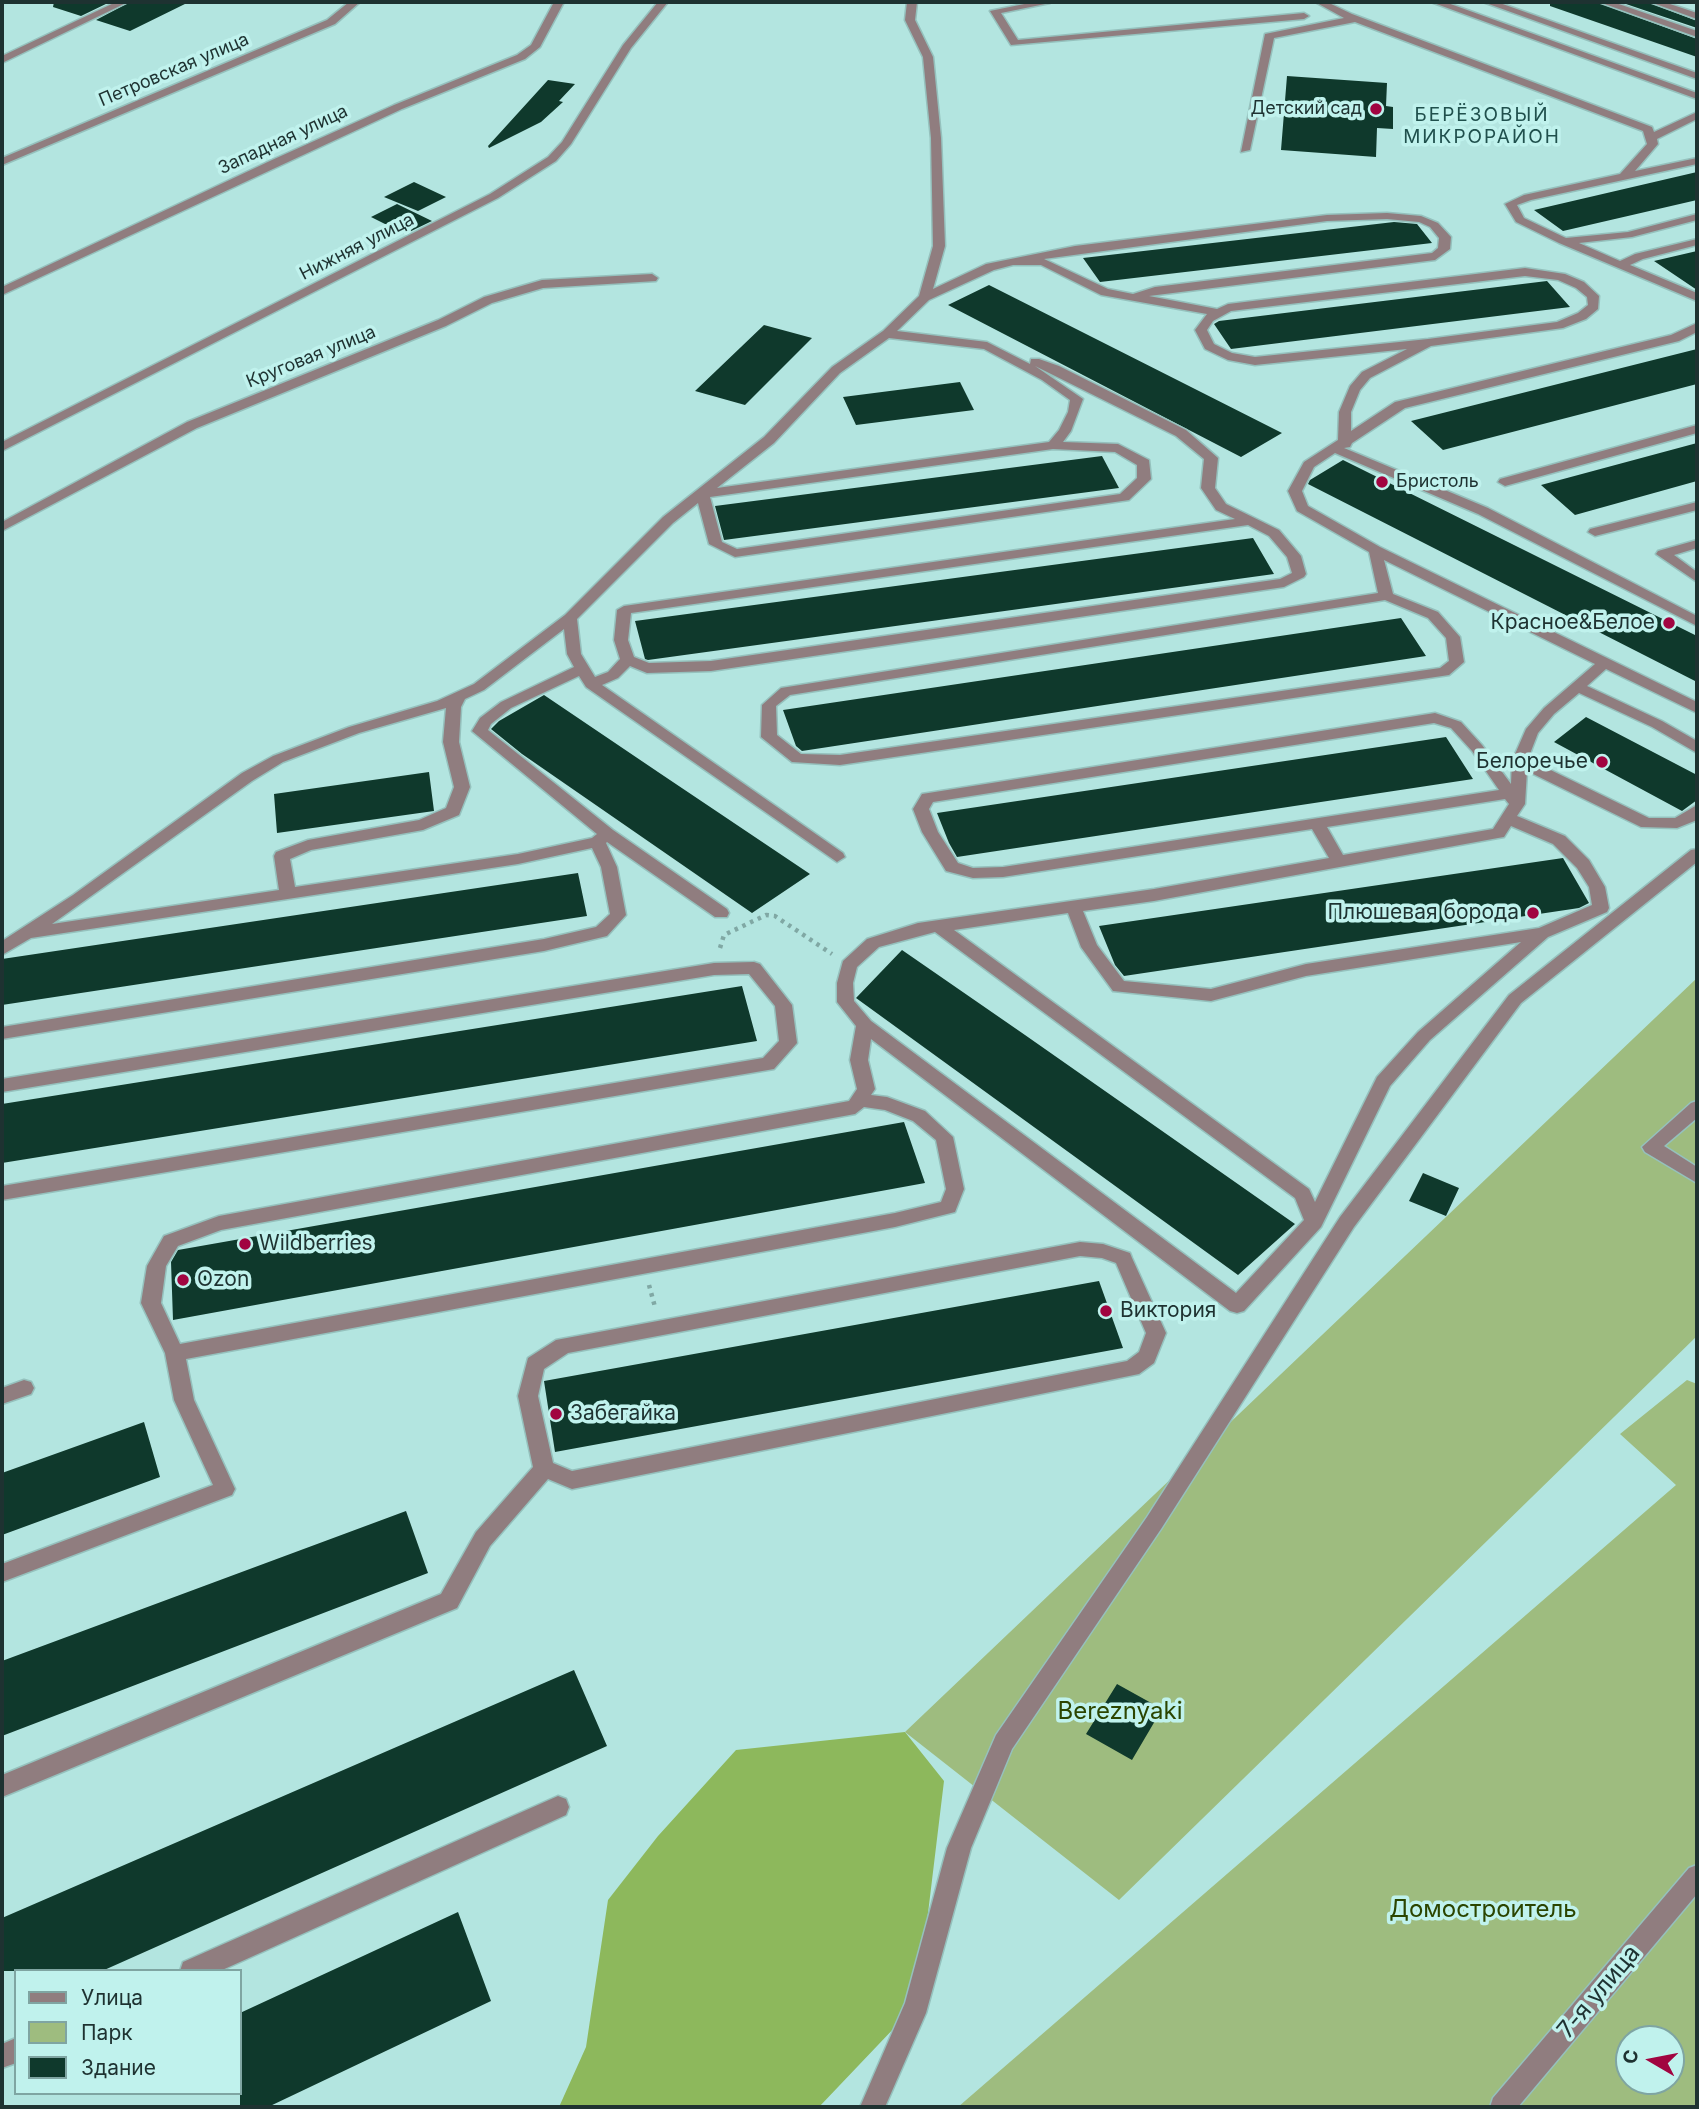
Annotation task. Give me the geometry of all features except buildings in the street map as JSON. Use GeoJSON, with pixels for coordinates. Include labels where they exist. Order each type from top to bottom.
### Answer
{"type":"FeatureCollection","features":[{"type":"Feature","properties":{"kind":"street"},"geometry":{"type":"LineString","coordinates":[[2,60],[122,2]]}},
{"type":"Feature","properties":{"kind":"street","name":"Петровская улица"},"geometry":{"type":"LineString","coordinates":[[2,162],[331,22],[355,2]]}},
{"type":"Feature","properties":{"kind":"street","name":"Западная улица"},"geometry":{"type":"LineString","coordinates":[[2,291],[349,129],[521,57],[535,47],[559,2]]}},
{"type":"Feature","properties":{"kind":"street","name":"Нижняя улица"},"geometry":{"type":"LineString","coordinates":[[2,447],[494,196],[552,159],[566,144],[627,47],[663,2]]}},
{"type":"Feature","properties":{"kind":"street"},"geometry":{"type":"LineString","coordinates":[[912,2],[909,20],[928,57],[936,138],[939,246],[925,297]]}},
{"type":"Feature","properties":{"kind":"street"},"geometry":{"type":"LineString","coordinates":[[1321,2],[1355,19],[1648,129],[1653,144],[1624,176]]}},
{"type":"Feature","properties":{"kind":"street"},"geometry":{"type":"LineString","coordinates":[[1436,2],[1697,96]]}},
{"type":"Feature","properties":{"kind":"street"},"geometry":{"type":"LineString","coordinates":[[1488,2],[1697,76]]}},
{"type":"Feature","properties":{"kind":"street"},"geometry":{"type":"LineString","coordinates":[[1604,2],[1697,34]]}},
{"type":"Feature","properties":{"kind":"street"},"geometry":{"type":"LineString","coordinates":[[1655,2],[1697,16]]}},
{"type":"Feature","properties":{"kind":"street"},"geometry":{"type":"LineString","coordinates":[[1048,3],[995,11],[1015,43],[1304,16]]}},
{"type":"Feature","properties":{"kind":"street"},"geometry":{"type":"LineString","coordinates":[[1245,150],[1269,36],[1355,19]]}},
{"type":"Feature","properties":{"kind":"street"},"geometry":{"type":"LineString","coordinates":[[1652,136],[1697,116]]}},
{"type":"Feature","properties":{"kind":"street"},"geometry":{"type":"LineString","coordinates":[[1695,294],[1563,241],[1520,220],[1511,204],[1528,197],[1697,160]]}},
{"type":"Feature","properties":{"kind":"street"},"geometry":{"type":"LineString","coordinates":[[2,949],[79,900],[247,777],[278,759],[354,730],[442,704],[479,687],[570,618],[668,520],[769,440],[836,370],[887,334],[925,297],[990,267],[1013,261],[1075,249],[1327,218],[1387,216],[1421,219],[1434,225],[1445,237],[1444,249],[1435,256],[1155,291],[1135,297]]}},
{"type":"Feature","properties":{"kind":"street"},"geometry":{"type":"LineString","coordinates":[[1563,241],[1628,235],[1697,217]]}},
{"type":"Feature","properties":{"kind":"street"},"geometry":{"type":"LineString","coordinates":[[1620,265],[1639,256],[1697,242]]}},
{"type":"Feature","properties":{"kind":"street"},"geometry":{"type":"LineString","coordinates":[[1013,261],[1044,262],[1105,292],[1220,313]]}},
{"type":"Feature","properties":{"kind":"street"},"geometry":{"type":"LineString","coordinates":[[1525,272],[1561,277],[1580,285],[1593,296],[1594,306],[1582,316],[1559,325],[1428,343],[1255,361],[1228,356],[1209,346],[1201,330],[1209,318],[1228,308],[1525,272]]}},
{"type":"Feature","properties":{"kind":"street","name":"Круговая улица"},"geometry":{"type":"LineString","coordinates":[[2,527],[192,425],[442,323],[488,300],[542,284],[652,278]]}},
{"type":"Feature","properties":{"kind":"street"},"geometry":{"type":"LineString","coordinates":[[1697,327],[1675,338],[1400,405],[1309,465],[1295,491],[1302,508],[1375,550],[1697,708]]}},
{"type":"Feature","properties":{"kind":"street"},"geometry":{"type":"LineString","coordinates":[[887,334],[987,346],[1055,369],[1181,433],[1211,458],[1208,488],[1221,507],[1274,533],[1294,556],[1298,574],[1284,583],[711,666],[648,668],[628,660],[621,640],[624,610],[1249,521]]}},
{"type":"Feature","properties":{"kind":"street"},"geometry":{"type":"LineString","coordinates":[[1340,446],[1345,412],[1354,389],[1366,375],[1428,343]]}},
{"type":"Feature","properties":{"kind":"street"},"geometry":{"type":"LineString","coordinates":[[987,346],[1046,377],[1077,399],[1065,431],[1053,445]]}},
{"type":"Feature","properties":{"kind":"street"},"geometry":{"type":"LineString","coordinates":[[1506,482],[1697,429]]}},
{"type":"Feature","properties":{"kind":"street"},"geometry":{"type":"LineString","coordinates":[[1053,445],[1118,448],[1144,463],[1144,479],[1124,497],[735,553],[716,544],[702,494],[1053,445]]}},
{"type":"Feature","properties":{"kind":"street"},"geometry":{"type":"LineString","coordinates":[[1340,446],[1483,511],[1697,622]]}},
{"type":"Feature","properties":{"kind":"street"},"geometry":{"type":"LineString","coordinates":[[1595,532],[1697,506]]}},
{"type":"Feature","properties":{"kind":"street"},"geometry":{"type":"LineString","coordinates":[[1697,544],[1663,554],[1697,578]]}},
{"type":"Feature","properties":{"kind":"street"},"geometry":{"type":"LineString","coordinates":[[1375,550],[1386,596]]}},
{"type":"Feature","properties":{"kind":"street"},"geometry":{"type":"LineString","coordinates":[[1386,596],[1409,603],[1433,615],[1453,637],[1457,662],[1444,672],[840,760],[797,759],[769,737],[769,705],[786,691],[1386,596]]}},
{"type":"Feature","properties":{"kind":"street"},"geometry":{"type":"LineString","coordinates":[[570,618],[574,654],[591,684],[837,857]]}},
{"type":"Feature","properties":{"kind":"street"},"geometry":{"type":"LineString","coordinates":[[591,684],[613,675],[628,660]]}},
{"type":"Feature","properties":{"kind":"street"},"geometry":{"type":"LineString","coordinates":[[1542,933],[1423,1036],[1383,1082],[1314,1222],[1237,1305],[865,1025],[846,1002],[845,983],[849,965],[873,943],[918,929],[1073,906],[1499,833],[1507,818],[1520,761],[1531,732],[1606,663]]}},
{"type":"Feature","properties":{"kind":"street"},"geometry":{"type":"LineString","coordinates":[[582,669],[506,705],[485,720],[480,731],[602,838],[721,913]]}},
{"type":"Feature","properties":{"kind":"street"},"geometry":{"type":"LineString","coordinates":[[1578,687],[1657,724],[1697,748]]}},
{"type":"Feature","properties":{"kind":"street"},"geometry":{"type":"LineString","coordinates":[[288,894],[282,856],[308,845],[423,825],[453,811],[462,788],[451,742],[454,707],[459,696]]}},
{"type":"Feature","properties":{"kind":"street"},"geometry":{"type":"LineString","coordinates":[[1435,718],[1457,725],[1513,798],[1317,824],[1003,872],[973,873],[952,867],[930,832],[921,809],[928,798],[1435,718]]}},
{"type":"Feature","properties":{"kind":"street"},"geometry":{"type":"LineString","coordinates":[[1520,761],[1647,823],[1677,823],[1691,817],[1697,810]]}},
{"type":"Feature","properties":{"kind":"street"},"geometry":{"type":"LineString","coordinates":[[1073,906],[1089,947],[1119,987],[1212,995],[1306,970],[1542,933],[1601,908],[1597,887],[1583,864],[1559,840],[1507,818]]}},
{"type":"Feature","properties":{"kind":"street"},"geometry":{"type":"LineString","coordinates":[[1317,824],[1339,862]]}},
{"type":"Feature","properties":{"kind":"street"},"geometry":{"type":"LineString","coordinates":[[26,934],[518,859],[602,838]]}},
{"type":"Feature","properties":{"kind":"street"},"geometry":{"type":"LineString","coordinates":[[2,1033],[544,945],[601,932],[618,915],[602,838]]}},
{"type":"Feature","properties":{"kind":"street"},"geometry":{"type":"LineString","coordinates":[[872,2107],[917,2004],[959,1848],[1004,1742],[1154,1523],[1347,1222],[1515,999],[1697,853]]}},
{"type":"Feature","properties":{"kind":"street"},"geometry":{"type":"LineString","coordinates":[[938,926],[1302,1194],[1314,1222]]}},
{"type":"Feature","properties":{"kind":"street"},"geometry":{"type":"LineString","coordinates":[[2,1085],[714,969],[754,968],[783,1005],[788,1043],[768,1064],[2,1193]]}},
{"type":"Feature","properties":{"kind":"street"},"geometry":{"type":"LineString","coordinates":[[2,1573],[225,1489],[184,1400],[175,1353],[151,1303],[157,1266],[171,1241],[219,1223],[855,1107],[866,1089],[859,1060],[865,1025]]}},
{"type":"Feature","properties":{"kind":"street"},"geometry":{"type":"LineString","coordinates":[[175,1353],[895,1220],[948,1207],[955,1189],[944,1137],[919,1116],[887,1104],[860,1100]]}},
{"type":"Feature","properties":{"kind":"street"},"geometry":{"type":"LineString","coordinates":[[1697,1108],[1651,1147],[1697,1176]]}},
{"type":"Feature","properties":{"kind":"street"},"geometry":{"type":"LineString","coordinates":[[1123,1258],[1141,1232]]}},
{"type":"Feature","properties":{"kind":"street"},"geometry":{"type":"LineString","coordinates":[[1080,1249],[1103,1251],[1123,1258],[1156,1332],[1147,1357],[1132,1368],[572,1480],[544,1469],[528,1396],[535,1364],[563,1346],[1080,1249]]}},
{"type":"Feature","properties":{"kind":"street"},"geometry":{"type":"LineString","coordinates":[[2,1396],[24,1388]]}},
{"type":"Feature","properties":{"kind":"street"},"geometry":{"type":"LineString","coordinates":[[2,1786],[449,1601],[483,1539],[544,1469]]}},
{"type":"Feature","properties":{"kind":"street"},"geometry":{"type":"LineString","coordinates":[[196,1969],[558,1807]]}},
{"type":"Feature","properties":{"kind":"street","name":"7-я улица"},"geometry":{"type":"LineString","coordinates":[[1502,2107],[1697,1877]]}},
{"type":"Feature","properties":{"kind":"path"},"geometry":{"type":"LineString","coordinates":[[724,934],[766,915],[775,916],[849,965]]}},
{"type":"Feature","properties":{"kind":"path"},"geometry":{"type":"LineString","coordinates":[[645,1266],[660,1328]]}},
{"type":"Feature","properties":{"kind":"green space","name":"Bereznyaki"},"geometry":{"type":"Polygon","coordinates":[[[1697,978],[1697,1336],[1119,1900],[905,1732],[1697,978]]]}},
{"type":"Feature","properties":{"kind":"green space","name":"Домостроитель"},"geometry":{"type":"Polygon","coordinates":[[[1687,1380],[1697,1384],[1697,2107],[958,2107],[1676,1485],[1620,1434],[1687,1380]]]}},
{"type":"Feature","properties":{"kind":"green space"},"geometry":{"type":"Polygon","coordinates":[[[905,1732],[944,1781],[917,2004],[819,2107],[559,2107],[586,2047],[608,1900],[658,1836],[736,1750],[905,1732]]]}},
{"type":"Feature","properties":{"kind":"place","name":"Детский сад"},"geometry":{"type":"Point","coordinates":[1376,109]}},
{"type":"Feature","properties":{"kind":"place","name":"Бристоль"},"geometry":{"type":"Point","coordinates":[1382,482]}},
{"type":"Feature","properties":{"kind":"place","name":"Красное&Белое"},"geometry":{"type":"Point","coordinates":[1669,623]}},
{"type":"Feature","properties":{"kind":"place","name":"Белоречье"},"geometry":{"type":"Point","coordinates":[1602,762]}},
{"type":"Feature","properties":{"kind":"place","name":"Плюшевая борода"},"geometry":{"type":"Point","coordinates":[1533,913]}},
{"type":"Feature","properties":{"kind":"place","name":"Wildberries"},"geometry":{"type":"Point","coordinates":[245,1244]}},
{"type":"Feature","properties":{"kind":"place","name":"Ozon"},"geometry":{"type":"Point","coordinates":[183,1280]}},
{"type":"Feature","properties":{"kind":"place","name":"Виктория"},"geometry":{"type":"Point","coordinates":[1106,1311]}},
{"type":"Feature","properties":{"kind":"place","name":"Забегайка"},"geometry":{"type":"Point","coordinates":[556,1414]}},
{"type":"Feature","properties":{"kind":"district","name":"БЕРЁЗОВЫЙ МИКРОРАЙОН"},"geometry":{"type":"Point","coordinates":[1482,126]}}]}
